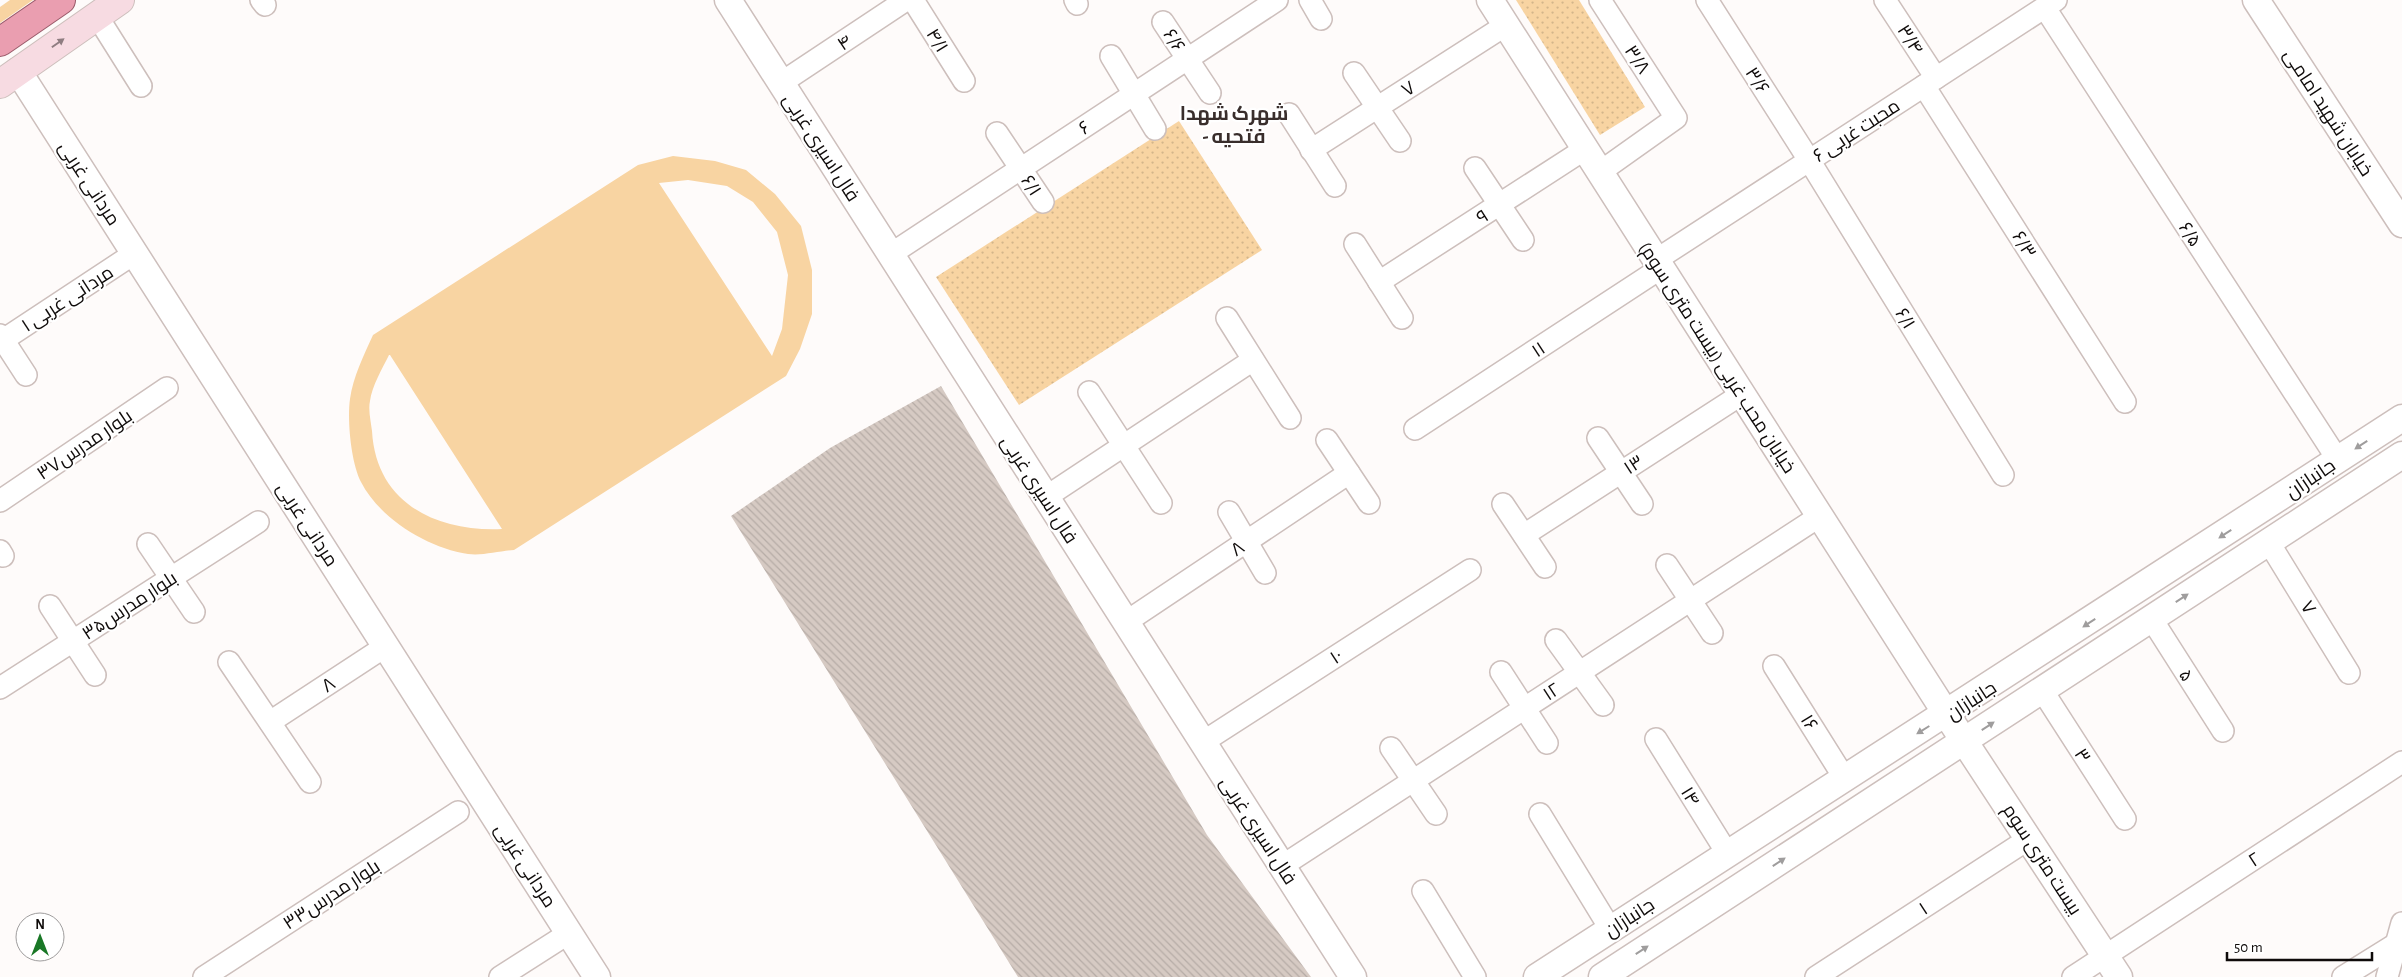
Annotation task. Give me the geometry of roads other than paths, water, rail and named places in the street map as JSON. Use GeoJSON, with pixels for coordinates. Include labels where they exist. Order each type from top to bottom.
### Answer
{"type":"FeatureCollection","features":[{"type":"Feature","properties":{"kind":"highway"},"geometry":{"type":"LineString","coordinates":[[0,42],[61,0]]}},
{"type":"Feature","properties":{"kind":"main road"},"geometry":{"type":"LineString","coordinates":[[9,78],[120,0]]}},
{"type":"Feature","properties":{"kind":"street","name":"فال اسیری غربی"},"geometry":{"type":"LineString","coordinates":[[728,0],[1353,977]]}},
{"type":"Feature","properties":{"kind":"street","name":"۴"},"geometry":{"type":"LineString","coordinates":[[781,83],[906,0]]}},
{"type":"Feature","properties":{"kind":"street","name":"۴/۱"},"geometry":{"type":"LineString","coordinates":[[913,0],[964,81]]}},
{"type":"Feature","properties":{"kind":"street","name":"۶"},"geometry":{"type":"LineString","coordinates":[[890,254],[1277,0]]}},
{"type":"Feature","properties":{"kind":"street"},"geometry":{"type":"LineString","coordinates":[[1310,0],[1321,20]]}},
{"type":"Feature","properties":{"kind":"street","name":"خیابان محب غربی (بیست متری سوم)"},"geometry":{"type":"LineString","coordinates":[[1490,0],[1947,715]]}},
{"type":"Feature","properties":{"kind":"street","name":"۳/۸"},"geometry":{"type":"LineString","coordinates":[[1600,0],[1676,118],[1600,172]]}},
{"type":"Feature","properties":{"kind":"street","name":"۳/۶"},"geometry":{"type":"LineString","coordinates":[[1707,0],[1809,160]]}},
{"type":"Feature","properties":{"kind":"street","name":"۳/۴"},"geometry":{"type":"LineString","coordinates":[[1885,0],[1930,82]]}},
{"type":"Feature","properties":{"kind":"street","name":"خیابان شهید امامی"},"geometry":{"type":"LineString","coordinates":[[2256,0],[2402,224]]}},
{"type":"Feature","properties":{"kind":"street","name":"محبت غربی ۶"},"geometry":{"type":"LineString","coordinates":[[1658,264],[1809,160],[2051,4]]}},
{"type":"Feature","properties":{"kind":"street","name":"۶/۵"},"geometry":{"type":"LineString","coordinates":[[2051,4],[2338,460]]}},
{"type":"Feature","properties":{"kind":"street"},"geometry":{"type":"LineString","coordinates":[[98,16],[141,86]]}},
{"type":"Feature","properties":{"kind":"street","name":"۶/۶"},"geometry":{"type":"LineString","coordinates":[[1163,22],[1187,59]]}},
{"type":"Feature","properties":{"kind":"street","name":"۷"},"geometry":{"type":"LineString","coordinates":[[1311,150],[1506,25]]}},
{"type":"Feature","properties":{"kind":"street"},"geometry":{"type":"LineString","coordinates":[[1111,56],[1155,129]]}},
{"type":"Feature","properties":{"kind":"street"},"geometry":{"type":"LineString","coordinates":[[1187,59],[1210,93]]}},
{"type":"Feature","properties":{"kind":"street"},"geometry":{"type":"LineString","coordinates":[[1354,73],[1400,140]]}},
{"type":"Feature","properties":{"kind":"street","name":"مردانی غربی"},"geometry":{"type":"LineString","coordinates":[[9,78],[135,254],[597,977]]}},
{"type":"Feature","properties":{"kind":"street","name":"۶/۳"},"geometry":{"type":"LineString","coordinates":[[1930,82],[2125,402]]}},
{"type":"Feature","properties":{"kind":"street"},"geometry":{"type":"LineString","coordinates":[[1290,114],[1311,150],[1336,186]]}},
{"type":"Feature","properties":{"kind":"street","name":"۶/۱"},"geometry":{"type":"LineString","coordinates":[[997,133],[1043,202]]}},
{"type":"Feature","properties":{"kind":"street","name":"۹"},"geometry":{"type":"LineString","coordinates":[[1379,282],[1585,149]]}},
{"type":"Feature","properties":{"kind":"street","name":"۶/۱"},"geometry":{"type":"LineString","coordinates":[[1809,160],[2003,475]]}},
{"type":"Feature","properties":{"kind":"street"},"geometry":{"type":"LineString","coordinates":[[1474,168],[1523,240]]}},
{"type":"Feature","properties":{"kind":"street"},"geometry":{"type":"LineString","coordinates":[[1356,244],[1402,318]]}},
{"type":"Feature","properties":{"kind":"street","name":"مردانی غربی ۱"},"geometry":{"type":"LineString","coordinates":[[1,339],[135,254]]}},
{"type":"Feature","properties":{"kind":"street","name":"۱۱"},"geometry":{"type":"LineString","coordinates":[[1415,429],[1658,264]]}},
{"type":"Feature","properties":{"kind":"street"},"geometry":{"type":"LineString","coordinates":[[1227,318],[1290,418]]}},
{"type":"Feature","properties":{"kind":"street"},"geometry":{"type":"LineString","coordinates":[[1,339],[26,375]]}},
{"type":"Feature","properties":{"kind":"street"},"geometry":{"type":"LineString","coordinates":[[1046,497],[1253,360]]}},
{"type":"Feature","properties":{"kind":"street","name":"بلوار مدرس۳۷"},"geometry":{"type":"LineString","coordinates":[[0,501],[167,388]]}},
{"type":"Feature","properties":{"kind":"street"},"geometry":{"type":"LineString","coordinates":[[1089,392],[1161,503]]}},
{"type":"Feature","properties":{"kind":"street","name":"۱۳"},"geometry":{"type":"LineString","coordinates":[[1524,535],[1742,394]]}},
{"type":"Feature","properties":{"kind":"street","name":"جانبازان"},"geometry":{"type":"LineString","coordinates":[[1537,977],[1727,853],[1947,715],[2402,418]]}},
{"type":"Feature","properties":{"kind":"street"},"geometry":{"type":"LineString","coordinates":[[1598,438],[1642,504]]}},
{"type":"Feature","properties":{"kind":"street"},"geometry":{"type":"LineString","coordinates":[[1327,440],[1369,503]]}},
{"type":"Feature","properties":{"kind":"street","name":"جانبازان"},"geometry":{"type":"LineString","coordinates":[[1602,977],[2402,455]]}},
{"type":"Feature","properties":{"kind":"street","name":"۸"},"geometry":{"type":"LineString","coordinates":[[1126,622],[1349,473]]}},
{"type":"Feature","properties":{"kind":"street"},"geometry":{"type":"LineString","coordinates":[[1503,504],[1545,567]]}},
{"type":"Feature","properties":{"kind":"street"},"geometry":{"type":"LineString","coordinates":[[1229,512],[1265,573]]}},
{"type":"Feature","properties":{"kind":"street","name":"۱۲"},"geometry":{"type":"LineString","coordinates":[[1282,866],[1820,516]]}},
{"type":"Feature","properties":{"kind":"street"},"geometry":{"type":"LineString","coordinates":[[2252,517],[2268,541]]}},
{"type":"Feature","properties":{"kind":"street","name":"بلوار مدرس۳۵"},"geometry":{"type":"LineString","coordinates":[[0,688],[258,522]]}},
{"type":"Feature","properties":{"kind":"street","name":"۷"},"geometry":{"type":"LineString","coordinates":[[2268,541],[2349,673]]}},
{"type":"Feature","properties":{"kind":"street"},"geometry":{"type":"LineString","coordinates":[[148,544],[194,612]]}},
{"type":"Feature","properties":{"kind":"street"},"geometry":{"type":"LineString","coordinates":[[1667,565],[1712,633]]}},
{"type":"Feature","properties":{"kind":"street","name":"۱۰"},"geometry":{"type":"LineString","coordinates":[[1203,742],[1470,570]]}},
{"type":"Feature","properties":{"kind":"street"},"geometry":{"type":"LineString","coordinates":[[50,606],[95,675]]}},
{"type":"Feature","properties":{"kind":"street","name":"۵"},"geometry":{"type":"LineString","coordinates":[[2151,618],[2223,732]]}},
{"type":"Feature","properties":{"kind":"street"},"geometry":{"type":"LineString","coordinates":[[1556,640],[1603,705]]}},
{"type":"Feature","properties":{"kind":"street","name":"۸"},"geometry":{"type":"LineString","coordinates":[[270,722],[386,646]]}},
{"type":"Feature","properties":{"kind":"street"},"geometry":{"type":"LineString","coordinates":[[229,662],[310,782]]}},
{"type":"Feature","properties":{"kind":"street","name":"۱۶"},"geometry":{"type":"LineString","coordinates":[[1774,666],[1845,779]]}},
{"type":"Feature","properties":{"kind":"street"},"geometry":{"type":"LineString","coordinates":[[1501,672],[1547,743]]}},
{"type":"Feature","properties":{"kind":"street","name":"۳"},"geometry":{"type":"LineString","coordinates":[[2042,690],[2125,819]]}},
{"type":"Feature","properties":{"kind":"street","name":"بیست متری سوم"},"geometry":{"type":"LineString","coordinates":[[1947,715],[1966,740],[2112,967]]}},
{"type":"Feature","properties":{"kind":"street","name":"۱۴"},"geometry":{"type":"LineString","coordinates":[[1656,739],[1727,853]]}},
{"type":"Feature","properties":{"kind":"street"},"geometry":{"type":"LineString","coordinates":[[1391,748],[1436,814]]}},
{"type":"Feature","properties":{"kind":"street","name":"۲"},"geometry":{"type":"LineString","coordinates":[[2112,967],[2402,762]]}},
{"type":"Feature","properties":{"kind":"street","name":"بلوار مدرس۳۳"},"geometry":{"type":"LineString","coordinates":[[204,977],[458,812]]}},
{"type":"Feature","properties":{"kind":"street"},"geometry":{"type":"LineString","coordinates":[[1540,814],[1611,930]]}},
{"type":"Feature","properties":{"kind":"street","name":"۱"},"geometry":{"type":"LineString","coordinates":[[1816,977],[2030,838]]}},
{"type":"Feature","properties":{"kind":"street"},"geometry":{"type":"LineString","coordinates":[[1423,891],[1475,977]]}},
{"type":"Feature","properties":{"kind":"street"},"geometry":{"type":"LineString","coordinates":[[2387,977],[2402,922]]}},
{"type":"Feature","properties":{"kind":"street"},"geometry":{"type":"LineString","coordinates":[[500,977],[569,933]]}},
{"type":"Feature","properties":{"kind":"street"},"geometry":{"type":"LineString","coordinates":[[2343,977],[2396,944]]}},
{"type":"Feature","properties":{"kind":"street"},"geometry":{"type":"LineString","coordinates":[[2073,977],[2112,967]]}},
{"type":"Feature","properties":{"kind":"district","name":"شهرک شهدا - فتحیه"},"geometry":{"type":"Point","coordinates":[1234,124]}}]}
